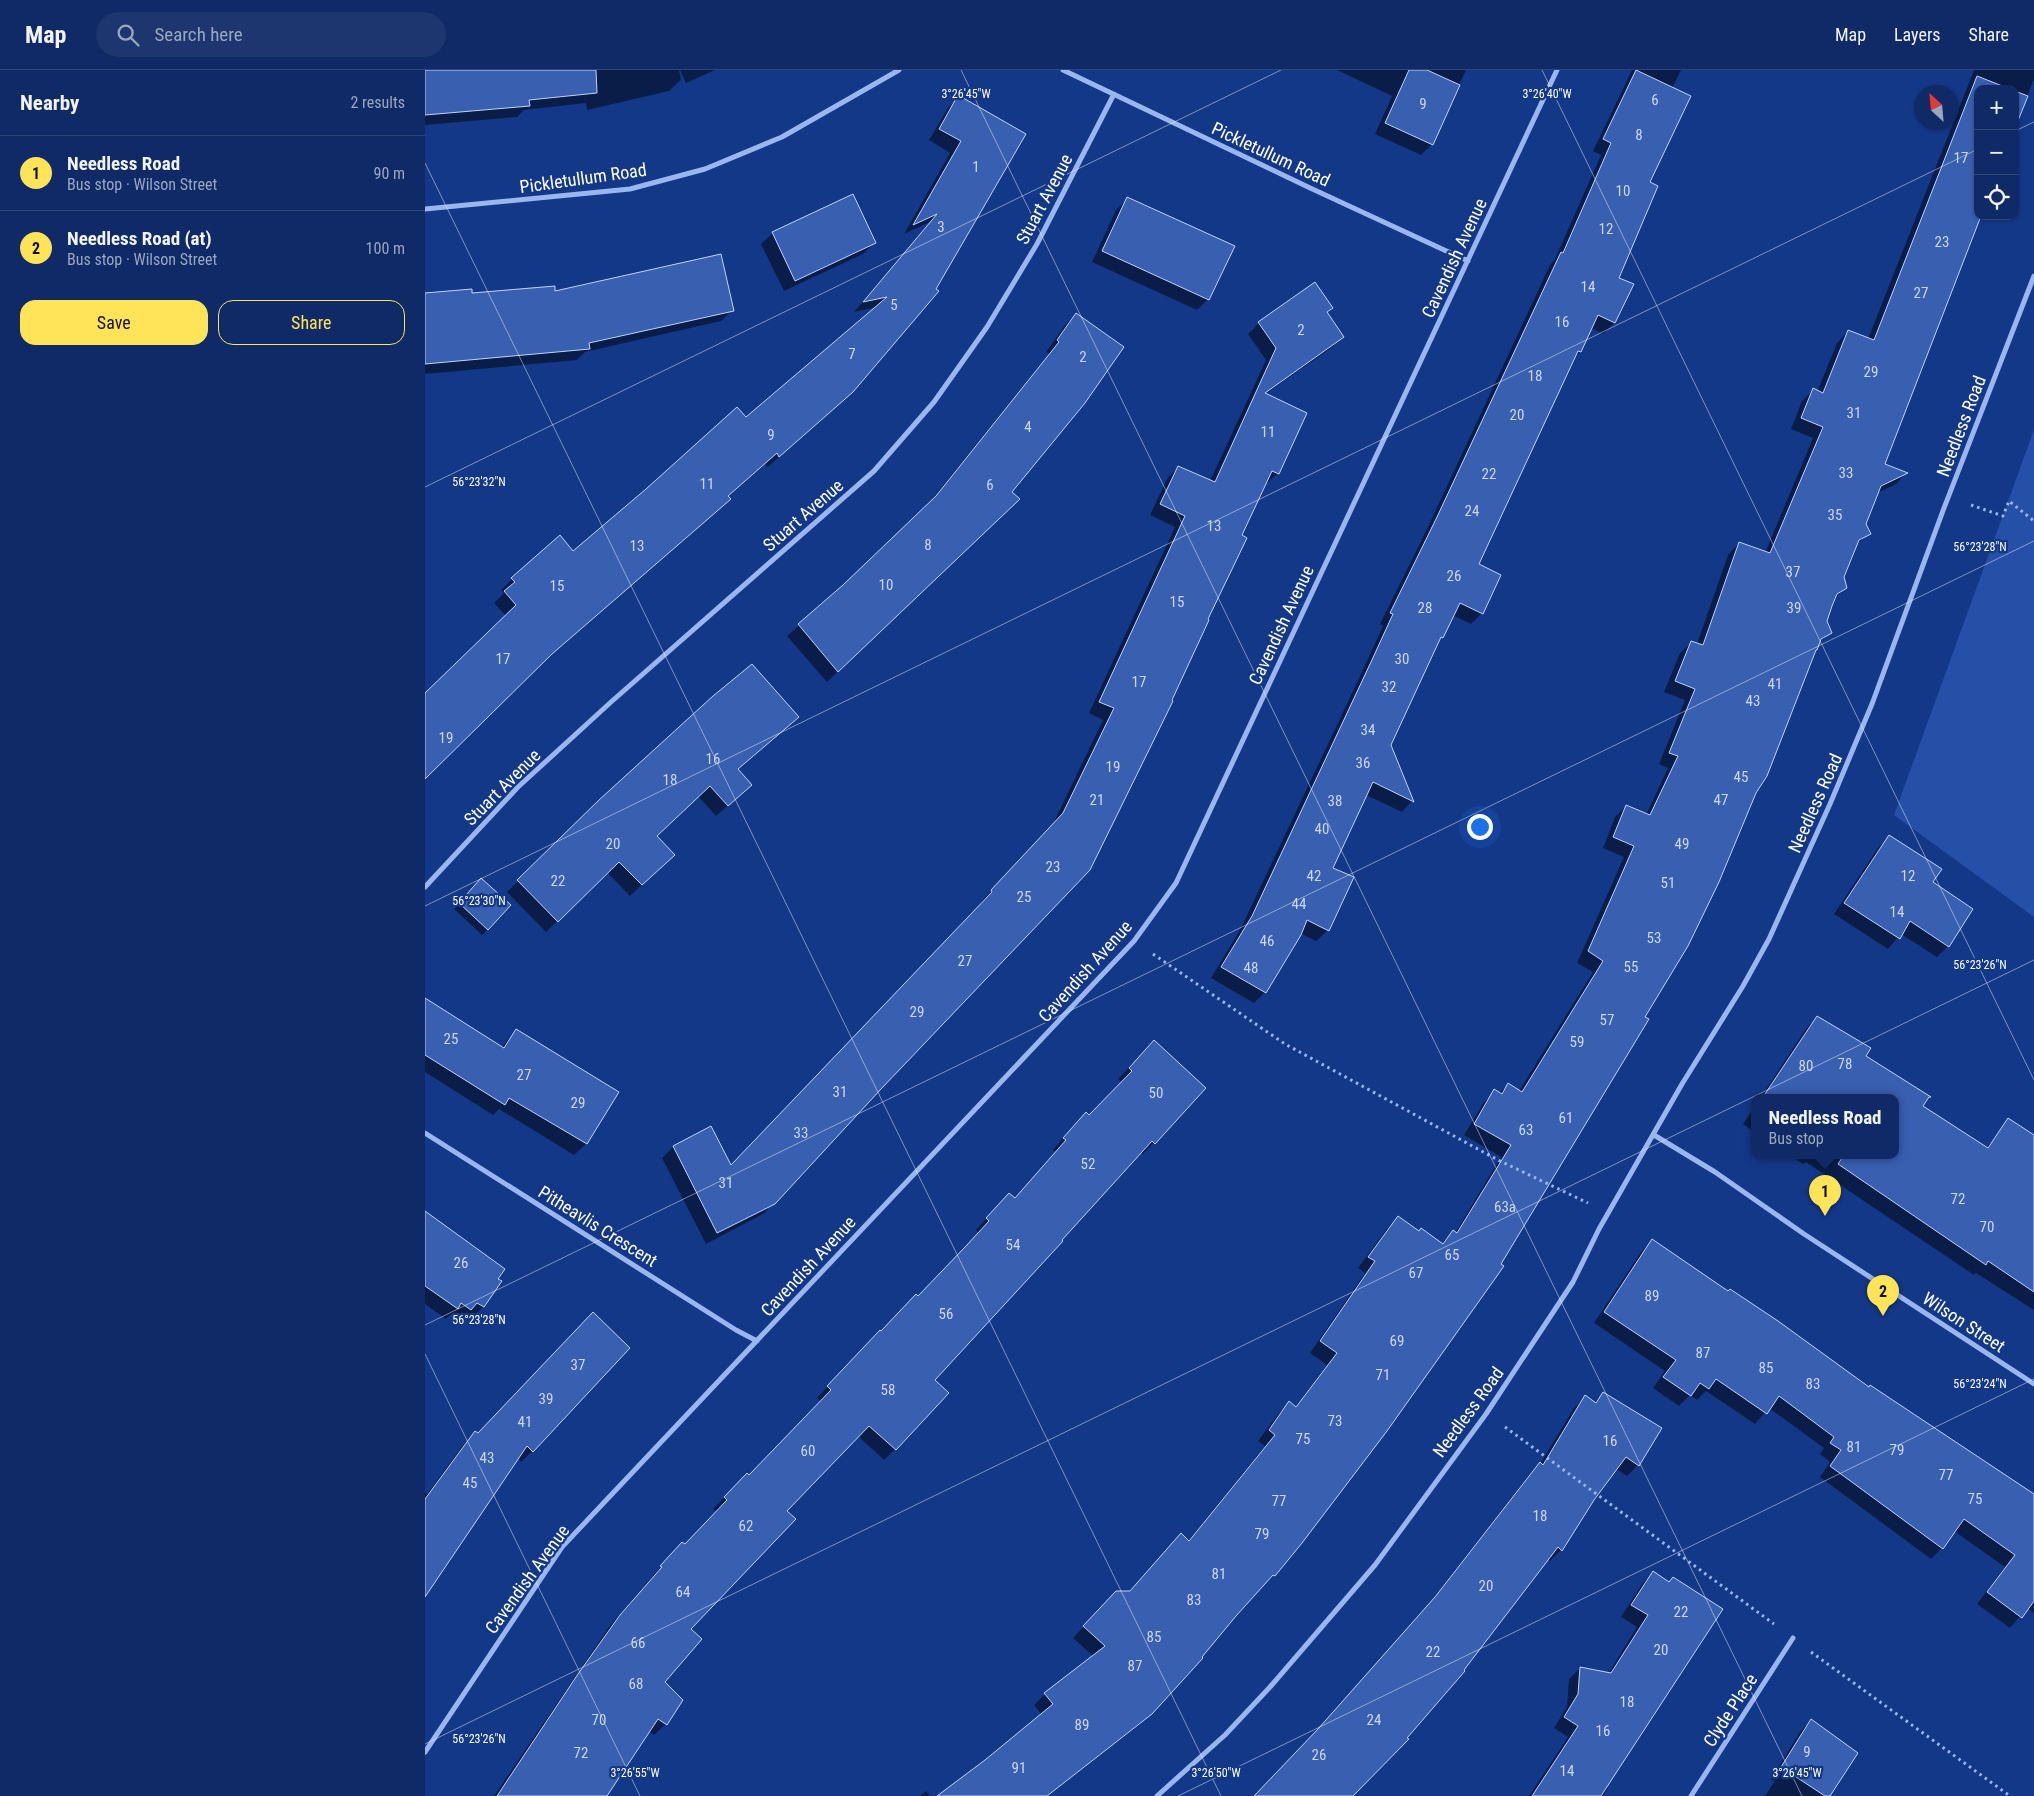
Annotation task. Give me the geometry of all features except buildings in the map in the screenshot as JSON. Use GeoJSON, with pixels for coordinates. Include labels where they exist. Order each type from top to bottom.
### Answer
{"type":"FeatureCollection","features":[{"type":"Feature","properties":{"kind":"street","name":"Pickletullum Road"},"geometry":{"type":"LineString","coordinates":[[425,209],[630,189],[705,169],[783,137],[899,70]]}},
{"type":"Feature","properties":{"kind":"street","name":"Pickletullum Road"},"geometry":{"type":"LineString","coordinates":[[1063,70],[1468,261]]}},
{"type":"Feature","properties":{"kind":"street","name":"Cavendish Avenue"},"geometry":{"type":"LineString","coordinates":[[425,1752],[562,1547],[1134,941],[1176,883],[1557,70]]}},
{"type":"Feature","properties":{"kind":"street","name":"Stuart Avenue"},"geometry":{"type":"LineString","coordinates":[[425,887],[518,787],[611,702],[873,471],[934,402],[987,327],[1037,244],[1114,94]]}},
{"type":"Feature","properties":{"kind":"street","name":"Needless Road"},"geometry":{"type":"LineString","coordinates":[[1157,1796],[1225,1735],[1270,1687],[1375,1565],[1486,1414],[1573,1282],[1609,1213],[1682,1084],[1743,986],[1769,939],[1830,804],[1872,704],[1944,508],[2034,276]]}},
{"type":"Feature","properties":{"kind":"street","name":"Pitheavlis Crescent"},"geometry":{"type":"LineString","coordinates":[[425,1133],[728,1325],[757,1341]]}},
{"type":"Feature","properties":{"kind":"street","name":"Wilson Street"},"geometry":{"type":"LineString","coordinates":[[1654,1135],[1715,1172],[1804,1234],[2034,1384]]}},
{"type":"Feature","properties":{"kind":"street","name":"Clyde Place"},"geometry":{"type":"LineString","coordinates":[[1691,1796],[1793,1638]]}},
{"type":"Feature","properties":{"kind":"path"},"geometry":{"type":"LineString","coordinates":[[1944,508],[1967,517],[1972,504],[2003,516],[2009,502],[2034,521]]}},
{"type":"Feature","properties":{"kind":"path"},"geometry":{"type":"LineString","coordinates":[[1134,941],[1285,1044],[1498,1160],[1609,1213]]}},
{"type":"Feature","properties":{"kind":"path"},"geometry":{"type":"LineString","coordinates":[[1486,1414],[2010,1796]]}},
{"type":"Feature","properties":{"kind":"shaded area"},"geometry":{"type":"Polygon","coordinates":[[[2034,430],[2034,917],[1894,815],[2034,430]]]}},
{"type":"Feature","properties":{"kind":"place","name":"Needless Road"},"geometry":{"type":"Point","coordinates":[1825,1216]}},
{"type":"Feature","properties":{"kind":"place","name":"Needless Road (at)"},"geometry":{"type":"Point","coordinates":[1883,1316]}}]}
